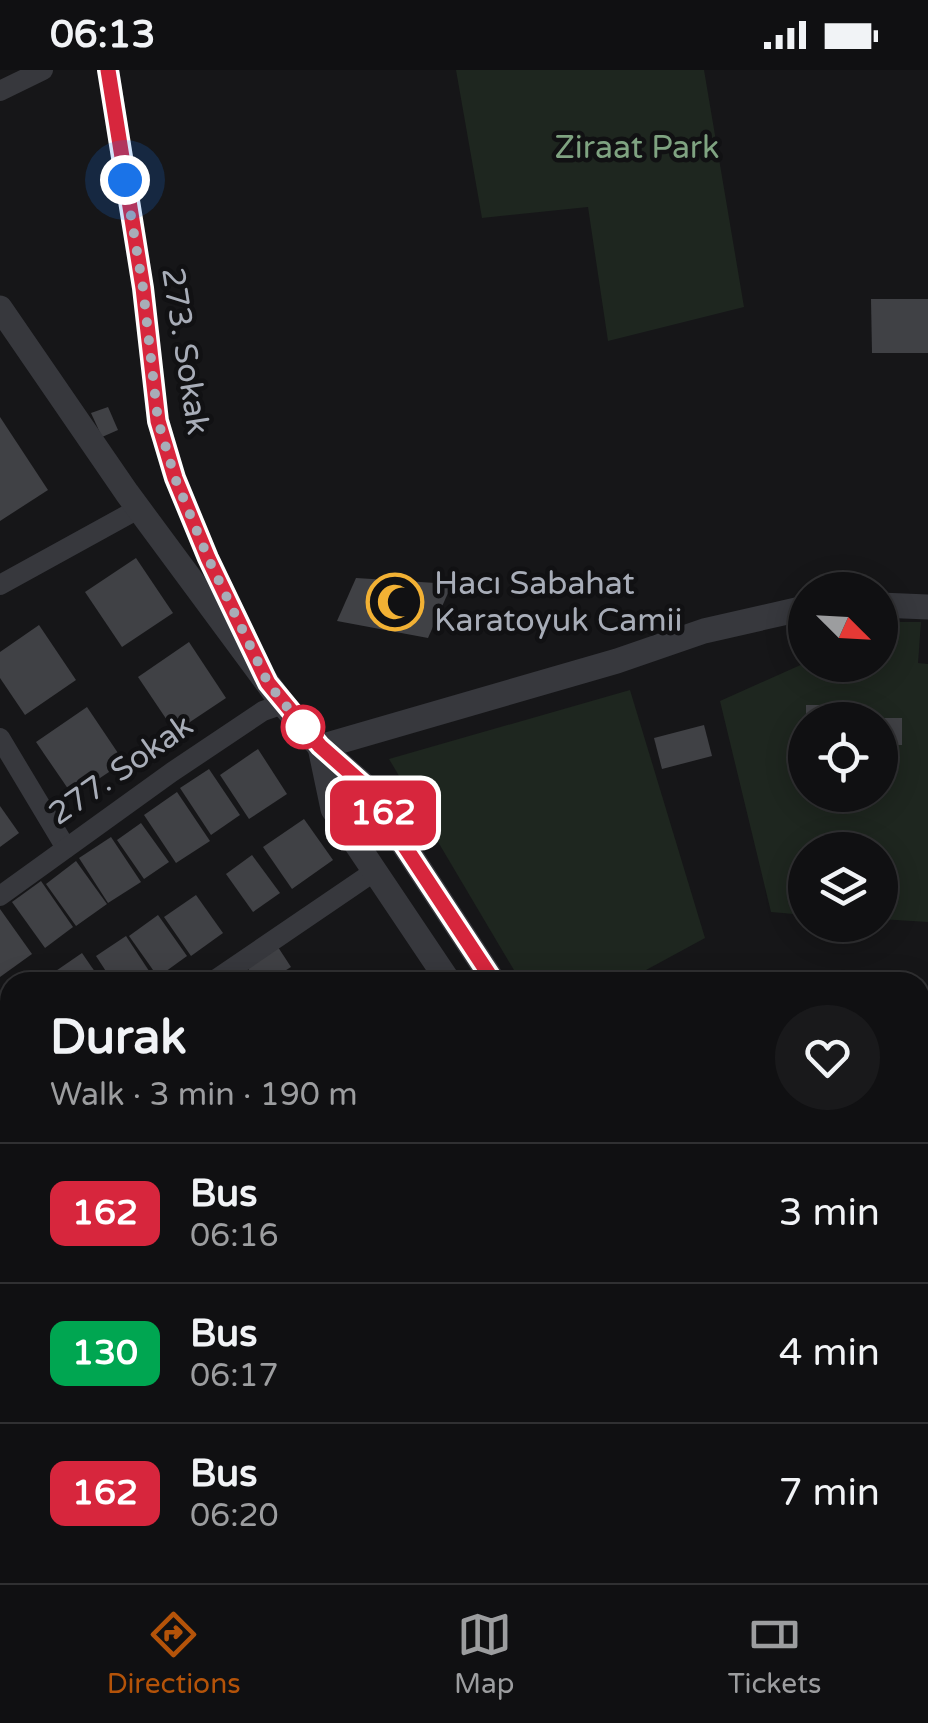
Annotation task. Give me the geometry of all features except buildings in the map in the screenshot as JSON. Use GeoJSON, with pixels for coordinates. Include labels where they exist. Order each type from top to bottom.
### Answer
{"type":"FeatureCollection","features":[{"type":"Feature","properties":{"kind":"street"},"geometry":{"type":"LineString","coordinates":[[0,91],[42,70]]}},
{"type":"Feature","properties":{"kind":"street","name":"273. Sokak"},"geometry":{"type":"LineString","coordinates":[[108,70],[143,288],[158,421],[175,478],[208,558],[276,693]]}},
{"type":"Feature","properties":{"kind":"street","name":"273. Sokak"},"geometry":{"type":"LineString","coordinates":[[0,308],[138,508],[276,693],[320,746],[365,786],[487,972]]}},
{"type":"Feature","properties":{"kind":"street"},"geometry":{"type":"LineString","coordinates":[[0,585],[138,508]]}},
{"type":"Feature","properties":{"kind":"street"},"geometry":{"type":"LineString","coordinates":[[898,605],[928,606]]}},
{"type":"Feature","properties":{"kind":"street"},"geometry":{"type":"LineString","coordinates":[[320,746],[618,661],[704,631],[788,612]]}},
{"type":"Feature","properties":{"kind":"street","name":"277. Sokak"},"geometry":{"type":"LineString","coordinates":[[0,896],[263,711],[276,693]]}},
{"type":"Feature","properties":{"kind":"street"},"geometry":{"type":"LineString","coordinates":[[0,738],[66,848]]}},
{"type":"Feature","properties":{"kind":"street","name":"273. Sokak"},"geometry":{"type":"LineString","coordinates":[[320,746],[334,809],[443,972]]}},
{"type":"Feature","properties":{"kind":"street"},"geometry":{"type":"LineString","coordinates":[[227,972],[375,871]]}},
{"type":"Feature","properties":{"kind":"green space","name":"Ziraat Park"},"geometry":{"type":"Polygon","coordinates":[[[456,70],[704,70],[744,307],[608,341],[588,207],[482,218],[456,70]]]}},
{"type":"Feature","properties":{"kind":"green space"},"geometry":{"type":"Polygon","coordinates":[[[898,622],[921,622],[918,663],[928,664],[928,922],[898,920],[898,832],[788,832],[788,914],[771,912],[720,701],[788,671],[788,682],[898,682],[898,622]]]}},
{"type":"Feature","properties":{"kind":"green space"},"geometry":{"type":"Polygon","coordinates":[[[630,690],[705,938],[642,972],[515,972],[389,759],[630,690]]]}},
{"type":"Feature","properties":{"kind":"bus line","name":"162"},"geometry":{"type":"LineString","coordinates":[[108,70],[143,288],[158,421],[175,478],[208,558],[268,683],[320,746],[365,786],[487,972]]}},
{"type":"Feature","properties":{"kind":"place","name":"Hacı Sabahat Karatoyuk Camii"},"geometry":{"type":"Point","coordinates":[395,602]}},
{"type":"Feature","properties":{"kind":"route"},"geometry":{"type":"LineString","coordinates":[[125,180],[143,288],[158,421],[175,478],[268,683],[303,727]]}}]}
